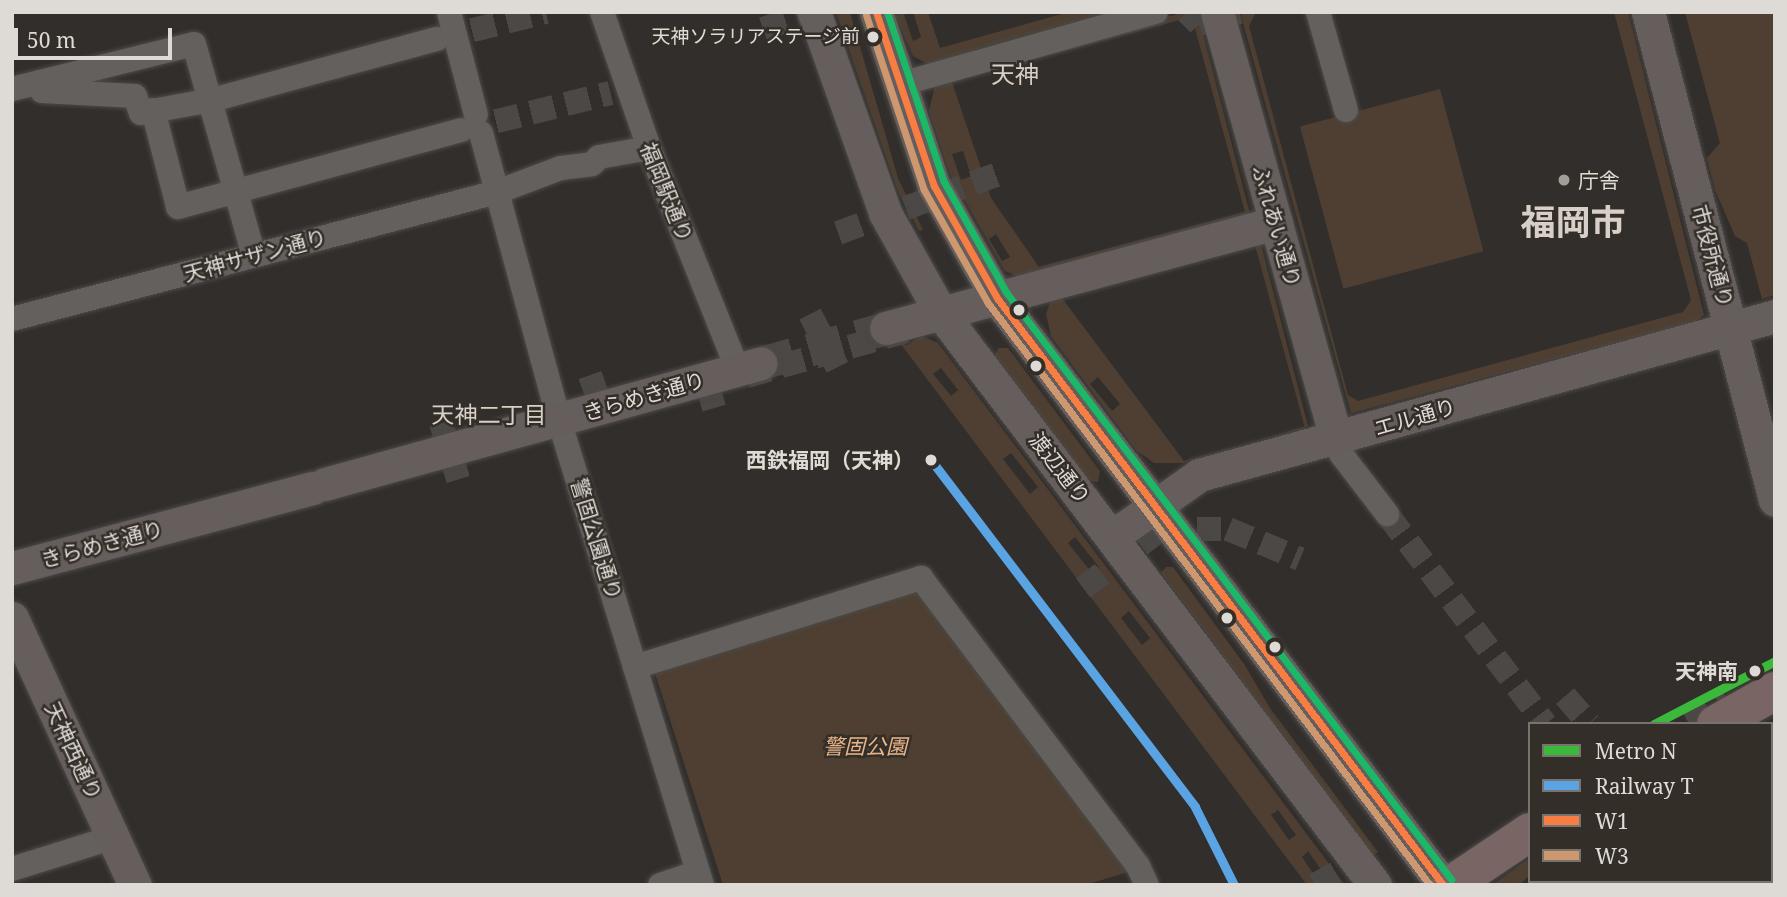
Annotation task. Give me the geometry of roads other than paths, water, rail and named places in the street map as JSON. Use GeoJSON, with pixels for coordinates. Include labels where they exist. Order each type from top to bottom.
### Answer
{"type":"FeatureCollection","features":[{"type":"Feature","properties":{"kind":"highway"},"geometry":{"type":"LineString","coordinates":[[1720,722],[1775,691]]}},
{"type":"Feature","properties":{"kind":"highway"},"geometry":{"type":"LineString","coordinates":[[1451,885],[1528,833]]}},
{"type":"Feature","properties":{"kind":"street","name":"福岡駅通り"},"geometry":{"type":"LineString","coordinates":[[602,12],[619,91],[649,148],[750,366]]}},
{"type":"Feature","properties":{"kind":"street","name":"渡辺通り"},"geometry":{"type":"LineString","coordinates":[[814,12],[885,213],[941,313],[1113,536],[1375,885]]}},
{"type":"Feature","properties":{"kind":"street"},"geometry":{"type":"LineString","coordinates":[[876,12],[934,186],[997,298],[1443,885]]}},
{"type":"Feature","properties":{"kind":"street"},"geometry":{"type":"LineString","coordinates":[[901,84],[1156,12]]}},
{"type":"Feature","properties":{"kind":"street","name":"ふれあい通り"},"geometry":{"type":"LineString","coordinates":[[1217,12],[1339,447]]}},
{"type":"Feature","properties":{"kind":"street"},"geometry":{"type":"LineString","coordinates":[[1318,12],[1346,110]]}},
{"type":"Feature","properties":{"kind":"street","name":"市役所通り"},"geometry":{"type":"LineString","coordinates":[[1648,12],[1775,500]]}},
{"type":"Feature","properties":{"kind":"street"},"geometry":{"type":"LineString","coordinates":[[40,82],[42,91],[135,96],[141,113],[212,100],[447,28]]}},
{"type":"Feature","properties":{"kind":"street","name":"警固公園通り"},"geometry":{"type":"LineString","coordinates":[[447,28],[473,126],[497,192],[559,419],[700,879]]}},
{"type":"Feature","properties":{"kind":"street"},"geometry":{"type":"LineString","coordinates":[[12,89],[194,44],[250,242]]}},
{"type":"Feature","properties":{"kind":"street"},"geometry":{"type":"LineString","coordinates":[[153,110],[178,207],[473,126]]}},
{"type":"Feature","properties":{"kind":"street","name":"天神サザン通り"},"geometry":{"type":"LineString","coordinates":[[12,318],[497,192],[561,168],[577,168],[599,157],[649,148]]}},
{"type":"Feature","properties":{"kind":"street"},"geometry":{"type":"LineString","coordinates":[[886,328],[1276,223]]}},
{"type":"Feature","properties":{"kind":"street","name":"エル通り"},"geometry":{"type":"LineString","coordinates":[[1113,536],[1199,475],[1339,447],[1775,316]]}},
{"type":"Feature","properties":{"kind":"street","name":"きらめき通り"},"geometry":{"type":"LineString","coordinates":[[12,568],[750,366]]}},
{"type":"Feature","properties":{"kind":"street"},"geometry":{"type":"LineString","coordinates":[[1339,447],[1387,514]]}},
{"type":"Feature","properties":{"kind":"street"},"geometry":{"type":"LineString","coordinates":[[635,667],[922,578],[1138,866],[1147,885]]}},
{"type":"Feature","properties":{"kind":"street","name":"天神西通り"},"geometry":{"type":"LineString","coordinates":[[12,618],[20,654],[114,837],[135,885]]}},
{"type":"Feature","properties":{"kind":"street"},"geometry":{"type":"LineString","coordinates":[[12,869],[114,837]]}},
{"type":"Feature","properties":{"kind":"street"},"geometry":{"type":"LineString","coordinates":[[660,885],[700,879]]}},
{"type":"Feature","properties":{"kind":"tunnel"},"geometry":{"type":"LineString","coordinates":[[437,39],[546,12]]}},
{"type":"Feature","properties":{"kind":"tunnel"},"geometry":{"type":"LineString","coordinates":[[763,29],[812,12]]}},
{"type":"Feature","properties":{"kind":"tunnel"},"geometry":{"type":"LineString","coordinates":[[1187,12],[1199,24],[1239,12]]}},
{"type":"Feature","properties":{"kind":"tunnel"},"geometry":{"type":"LineString","coordinates":[[461,130],[610,93]]}},
{"type":"Feature","properties":{"kind":"tunnel"},"geometry":{"type":"LineString","coordinates":[[838,233],[1004,172]]}},
{"type":"Feature","properties":{"kind":"tunnel"},"geometry":{"type":"LineString","coordinates":[[810,314],[841,374]]}},
{"type":"Feature","properties":{"kind":"tunnel"},"geometry":{"type":"LineString","coordinates":[[761,363],[886,328]]}},
{"type":"Feature","properties":{"kind":"tunnel"},"geometry":{"type":"LineString","coordinates":[[746,376],[906,331]]}},
{"type":"Feature","properties":{"kind":"tunnel"},"geometry":{"type":"LineString","coordinates":[[590,375],[604,414]]}},
{"type":"Feature","properties":{"kind":"tunnel"},"geometry":{"type":"LineString","coordinates":[[708,387],[714,408]]}},
{"type":"Feature","properties":{"kind":"tunnel"},"geometry":{"type":"LineString","coordinates":[[441,423],[458,479]]}},
{"type":"Feature","properties":{"kind":"tunnel"},"geometry":{"type":"LineString","coordinates":[[1387,514],[1543,722]]}},
{"type":"Feature","properties":{"kind":"tunnel"},"geometry":{"type":"LineString","coordinates":[[1083,588],[1161,529],[1228,529],[1300,559]]}},
{"type":"Feature","properties":{"kind":"tunnel"},"geometry":{"type":"LineString","coordinates":[[1565,696],[1587,722]]}},
{"type":"Feature","properties":{"kind":"tunnel"},"geometry":{"type":"LineString","coordinates":[[1693,722],[1728,702]]}},
{"type":"Feature","properties":{"kind":"tunnel"},"geometry":{"type":"LineString","coordinates":[[1315,885],[1366,857]]}},
{"type":"Feature","properties":{"kind":"metro line","name":"N"},"geometry":{"type":"LineString","coordinates":[[1658,722],[1775,661]]}},
{"type":"Feature","properties":{"kind":"rail line","name":"T"},"geometry":{"type":"LineString","coordinates":[[931,460],[1195,807],[1234,885]]}},
{"type":"Feature","properties":{"kind":"place","name":"天神ソラリアステージ前"},"geometry":{"type":"Point","coordinates":[873,37]}},
{"type":"Feature","properties":{"kind":"place","name":"庁舎"},"geometry":{"type":"Point","coordinates":[1564,180]}},
{"type":"Feature","properties":{"kind":"place","name":"西鉄福岡（天神）"},"geometry":{"type":"Point","coordinates":[931,460]}},
{"type":"Feature","properties":{"kind":"place","name":"天神南"},"geometry":{"type":"Point","coordinates":[1755,671]}},
{"type":"Feature","properties":{"kind":"district","name":"天神"},"geometry":{"type":"Point","coordinates":[1015,74]}},
{"type":"Feature","properties":{"kind":"district","name":"福岡市"},"geometry":{"type":"Point","coordinates":[1573,222]}},
{"type":"Feature","properties":{"kind":"district","name":"天神二丁目"},"geometry":{"type":"Point","coordinates":[489,414]}},
{"type":"Feature","properties":{"kind":"park label","name":"警固公園"},"geometry":{"type":"Point","coordinates":[865,746]}}]}
